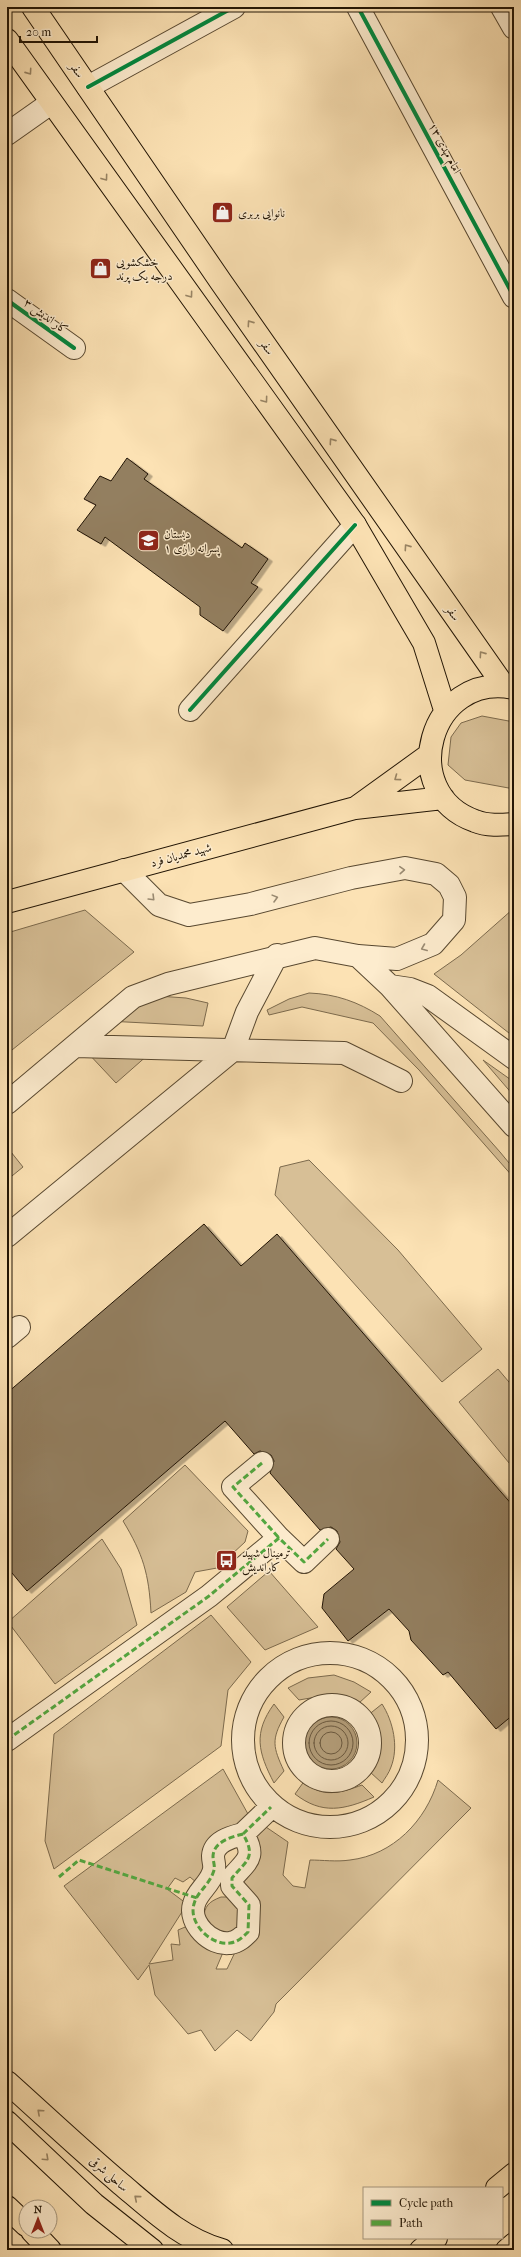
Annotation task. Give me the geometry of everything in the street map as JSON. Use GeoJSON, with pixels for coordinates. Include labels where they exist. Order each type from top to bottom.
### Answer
{"type":"FeatureCollection","features":[{"type":"Feature","properties":{"kind":"main road","name":"سفر"},"geometry":{"type":"LineString","coordinates":[[33,7],[226,289],[509,687]]}},
{"type":"Feature","properties":{"kind":"main road"},"geometry":{"type":"LineString","coordinates":[[7,40],[355,525],[424,643],[445,710]]}},
{"type":"Feature","properties":{"kind":"main road"},"geometry":{"type":"LineString","coordinates":[[509,687],[488,686],[471,691],[457,699],[445,710],[433,731],[429,755],[433,778],[443,798],[458,812],[475,821],[494,825],[514,824]]}},
{"type":"Feature","properties":{"kind":"main road"},"geometry":{"type":"LineString","coordinates":[[355,808],[429,755]]}},
{"type":"Feature","properties":{"kind":"main road"},"geometry":{"type":"LineString","coordinates":[[355,808],[443,798]]}},
{"type":"Feature","properties":{"kind":"main road","name":"شهید محمدیان فرد"},"geometry":{"type":"LineString","coordinates":[[7,902],[355,808]]}},
{"type":"Feature","properties":{"kind":"main road","name":"ساحلی شرقی"},"geometry":{"type":"LineString","coordinates":[[7,2082],[98,2164],[167,2223],[207,2246],[222,2250]]}},
{"type":"Feature","properties":{"kind":"main road"},"geometry":{"type":"LineString","coordinates":[[7,2122],[94,2204],[152,2250]]}},
{"type":"Feature","properties":{"kind":"main road"},"geometry":{"type":"LineString","coordinates":[[497,2187],[514,2174]]}},
{"type":"Feature","properties":{"kind":"main road"},"geometry":{"type":"LineString","coordinates":[[40,2239],[50,2250]]}},
{"type":"Feature","properties":{"kind":"main road"},"geometry":{"type":"LineString","coordinates":[[507,2250],[514,2244]]}},
{"type":"Feature","properties":{"kind":"street"},"geometry":{"type":"LineString","coordinates":[[88,87],[234,7]]}},
{"type":"Feature","properties":{"kind":"street","name":"۱۳ امام مهدی"},"geometry":{"type":"LineString","coordinates":[[358,7],[514,298]]}},
{"type":"Feature","properties":{"kind":"street"},"geometry":{"type":"LineString","coordinates":[[502,7],[514,28]]}},
{"type":"Feature","properties":{"kind":"street"},"geometry":{"type":"LineString","coordinates":[[7,134],[51,103]]}},
{"type":"Feature","properties":{"kind":"street","name":"۳ کار اندیش"},"geometry":{"type":"LineString","coordinates":[[7,300],[74,348]]}},
{"type":"Feature","properties":{"kind":"street"},"geometry":{"type":"LineString","coordinates":[[190,710],[355,525]]}},
{"type":"Feature","properties":{"kind":"street"},"geometry":{"type":"LineString","coordinates":[[7,1103],[133,997],[168,984],[277,956],[315,948],[358,956],[397,959],[433,944],[454,920],[455,897],[449,885],[436,874],[405,868],[351,878],[251,904],[189,915],[159,905],[124,870]]}},
{"type":"Feature","properties":{"kind":"street"},"geometry":{"type":"LineString","coordinates":[[7,1236],[233,1050],[247,1012],[277,956]]}},
{"type":"Feature","properties":{"kind":"street"},"geometry":{"type":"LineString","coordinates":[[358,956],[390,986],[514,1126]]}},
{"type":"Feature","properties":{"kind":"street"},"geometry":{"type":"LineString","coordinates":[[390,986],[410,989],[428,996],[514,1058]]}},
{"type":"Feature","properties":{"kind":"street"},"geometry":{"type":"LineString","coordinates":[[75,1046],[344,1053],[401,1081]]}},
{"type":"Feature","properties":{"kind":"street"},"geometry":{"type":"LineString","coordinates":[[262,1463],[233,1487],[279,1538],[304,1562],[328,1539]]}},
{"type":"Feature","properties":{"kind":"street"},"geometry":{"type":"LineString","coordinates":[[7,1740],[209,1596],[279,1538]]}},
{"type":"Feature","properties":{"kind":"street"},"geometry":{"type":"LineString","coordinates":[[345,1652],[364,1659],[388,1674],[402,1690],[415,1717],[416,1761],[404,1788],[377,1814],[352,1825],[317,1826],[271,1807],[254,1784],[244,1744],[245,1714],[258,1689],[269,1676],[311,1654],[345,1652]]}},
{"type":"Feature","properties":{"kind":"street"},"geometry":{"type":"LineString","coordinates":[[244,1834],[250,1845],[250,1856],[245,1866],[232,1878],[232,1886],[249,1905],[248,1932],[240,1940],[229,1944],[208,1937],[198,1927],[193,1913],[194,1903],[201,1890],[211,1880],[216,1866],[213,1857],[215,1848],[221,1842],[244,1834],[271,1807]]}},
{"type":"Feature","properties":{"kind":"shaded area"},"geometry":{"type":"Polygon","coordinates":[[[482,716],[514,722],[514,789],[465,780],[448,765],[451,737],[461,723],[482,716]]]}},
{"type":"Feature","properties":{"kind":"shaded area"},"geometry":{"type":"Polygon","coordinates":[[[513,909],[514,1037],[434,974],[461,955],[513,909]]]}},
{"type":"Feature","properties":{"kind":"shaded area"},"geometry":{"type":"Polygon","coordinates":[[[85,910],[134,952],[7,1054],[7,933],[85,910]]]}},
{"type":"Feature","properties":{"kind":"shaded area"},"geometry":{"type":"Polygon","coordinates":[[[309,993],[338,997],[355,1003],[380,1016],[500,1152],[514,1169],[514,1178],[419,1070],[373,1023],[302,1007],[269,1015],[267,1010],[289,999],[309,993]]]}},
{"type":"Feature","properties":{"kind":"shaded area"},"geometry":{"type":"Polygon","coordinates":[[[158,996],[186,998],[208,1003],[203,1026],[107,1021],[158,996]]]}},
{"type":"Feature","properties":{"kind":"shaded area"},"geometry":{"type":"Polygon","coordinates":[[[86,1051],[149,1054],[116,1083],[86,1051]]]}},
{"type":"Feature","properties":{"kind":"shaded area"},"geometry":{"type":"Polygon","coordinates":[[[483,1060],[514,1082],[514,1096],[483,1060]]]}},
{"type":"Feature","properties":{"kind":"shaded area"},"geometry":{"type":"Polygon","coordinates":[[[7,1147],[23,1167],[7,1180],[7,1147]]]}},
{"type":"Feature","properties":{"kind":"shaded area"},"geometry":{"type":"Polygon","coordinates":[[[309,1160],[398,1250],[482,1349],[442,1382],[275,1195],[280,1167],[309,1160]]]}},
{"type":"Feature","properties":{"kind":"shaded area"},"geometry":{"type":"Polygon","coordinates":[[[498,1369],[514,1388],[514,1469],[459,1402],[498,1369]]]}},
{"type":"Feature","properties":{"kind":"shaded area"},"geometry":{"type":"Polygon","coordinates":[[[185,1465],[248,1531],[245,1542],[217,1568],[195,1572],[186,1592],[151,1613],[149,1587],[144,1565],[136,1544],[123,1521],[185,1465]]]}},
{"type":"Feature","properties":{"kind":"shaded area"},"geometry":{"type":"Polygon","coordinates":[[[102,1539],[121,1569],[137,1625],[55,1684],[8,1622],[102,1539]]]}},
{"type":"Feature","properties":{"kind":"shaded area"},"geometry":{"type":"Polygon","coordinates":[[[269,1571],[318,1627],[265,1650],[227,1607],[269,1571]]]}},
{"type":"Feature","properties":{"kind":"shaded area"},"geometry":{"type":"Polygon","coordinates":[[[211,1615],[251,1662],[228,1690],[221,1746],[54,1869],[45,1841],[54,1734],[211,1615]]]}},
{"type":"Feature","properties":{"kind":"shaded area"},"geometry":{"type":"Polygon","coordinates":[[[334,1675],[354,1682],[371,1692],[359,1703],[333,1694],[299,1700],[288,1688],[308,1678],[334,1675]]]}},
{"type":"Feature","properties":{"kind":"shaded area"},"geometry":{"type":"Polygon","coordinates":[[[274,1704],[284,1717],[275,1738],[275,1744],[284,1771],[274,1783],[264,1762],[260,1743],[263,1724],[267,1714],[274,1704]]]}},
{"type":"Feature","properties":{"kind":"shaded area"},"geometry":{"type":"Polygon","coordinates":[[[382,1704],[392,1726],[395,1751],[391,1767],[382,1783],[370,1772],[376,1744],[374,1731],[367,1716],[382,1704]]]}},
{"type":"Feature","properties":{"kind":"shaded area"},"geometry":{"type":"Polygon","coordinates":[[[223,1769],[248,1814],[197,1883],[190,1877],[183,1882],[175,1878],[167,1889],[187,1904],[149,1964],[173,1960],[171,1944],[180,1945],[178,1930],[190,1925],[224,1950],[216,1969],[227,1969],[237,1948],[240,1885],[252,1838],[263,1825],[288,1842],[283,1875],[293,1886],[305,1888],[310,1860],[335,1861],[366,1857],[394,1843],[406,1834],[425,1809],[433,1795],[438,1780],[471,1808],[276,2004],[274,2012],[251,2041],[237,2030],[215,2051],[201,2030],[188,2034],[155,1995],[149,1965],[138,1980],[64,1886],[223,1769]]]}},
{"type":"Feature","properties":{"kind":"shaded area"},"geometry":{"type":"Polygon","coordinates":[[[305,1780],[317,1790],[332,1793],[362,1785],[374,1797],[353,1805],[324,1808],[305,1801],[295,1794],[305,1780]]]}},
{"type":"Feature","properties":{"kind":"shaded area"},"geometry":{"type":"Polygon","coordinates":[[[221,1897],[228,1897],[238,1903],[239,1930],[226,1937],[203,1919],[208,1905],[221,1897]]]}},
{"type":"Feature","properties":{"kind":"water"},"geometry":{"type":"Polygon","coordinates":[[[326,1717],[336,1717],[350,1724],[357,1738],[357,1748],[350,1762],[336,1769],[326,1769],[316,1765],[309,1758],[305,1748],[305,1738],[309,1728],[316,1721],[326,1717]]]}},
{"type":"Feature","properties":{"kind":"building"},"geometry":{"type":"Polygon","coordinates":[[[127,458],[148,474],[144,479],[242,548],[245,543],[268,559],[251,583],[258,587],[223,631],[200,615],[200,607],[105,537],[101,544],[77,530],[96,505],[84,499],[100,476],[111,481],[127,458]]]}},
{"type":"Feature","properties":{"kind":"building"},"geometry":{"type":"Polygon","coordinates":[[[204,1224],[241,1266],[277,1234],[514,1507],[514,1714],[496,1729],[448,1672],[443,1675],[411,1640],[409,1631],[389,1609],[348,1641],[322,1608],[324,1594],[354,1569],[336,1549],[340,1542],[337,1531],[331,1527],[320,1530],[270,1473],[274,1461],[271,1455],[260,1451],[254,1454],[225,1421],[27,1591],[7,1567],[7,1393],[204,1224]]]}},
{"type":"Feature","properties":{"kind":"marked path"},"geometry":{"type":"LineString","coordinates":[[262,1463],[233,1487],[279,1538]]}},
{"type":"Feature","properties":{"kind":"marked path"},"geometry":{"type":"LineString","coordinates":[[7,1740],[209,1596],[279,1538],[304,1562],[328,1539]]}},
{"type":"Feature","properties":{"kind":"marked path"},"geometry":{"type":"LineString","coordinates":[[243,1834],[224,1840],[214,1851],[214,1871],[194,1904],[194,1919],[203,1932],[216,1941],[223,1943],[235,1942],[248,1932],[249,1905],[232,1886],[232,1878],[248,1859],[249,1849],[243,1834],[271,1807]]}},
{"type":"Feature","properties":{"kind":"marked path"},"geometry":{"type":"LineString","coordinates":[[59,1877],[79,1860],[197,1898]]}},
{"type":"Feature","properties":{"kind":"cycle path"},"geometry":{"type":"LineString","coordinates":[[88,87],[234,7]]}},
{"type":"Feature","properties":{"kind":"cycle path"},"geometry":{"type":"LineString","coordinates":[[358,7],[514,297]]}},
{"type":"Feature","properties":{"kind":"cycle path"},"geometry":{"type":"LineString","coordinates":[[7,300],[74,348]]}},
{"type":"Feature","properties":{"kind":"cycle path"},"geometry":{"type":"LineString","coordinates":[[190,710],[355,525]]}},
{"type":"Feature","properties":{"kind":"place","name":"نانوایی بربری"},"geometry":{"type":"Point","coordinates":[223,213]}},
{"type":"Feature","properties":{"kind":"place","name":"خشکشویی درجه یک پرند"},"geometry":{"type":"Point","coordinates":[101,269]}},
{"type":"Feature","properties":{"kind":"place","name":"دبستان پسرانه رازی ۱"},"geometry":{"type":"Point","coordinates":[149,541]}},
{"type":"Feature","properties":{"kind":"place","name":"ترمینال شهید کاراندیش"},"geometry":{"type":"Point","coordinates":[227,1560]}}]}
